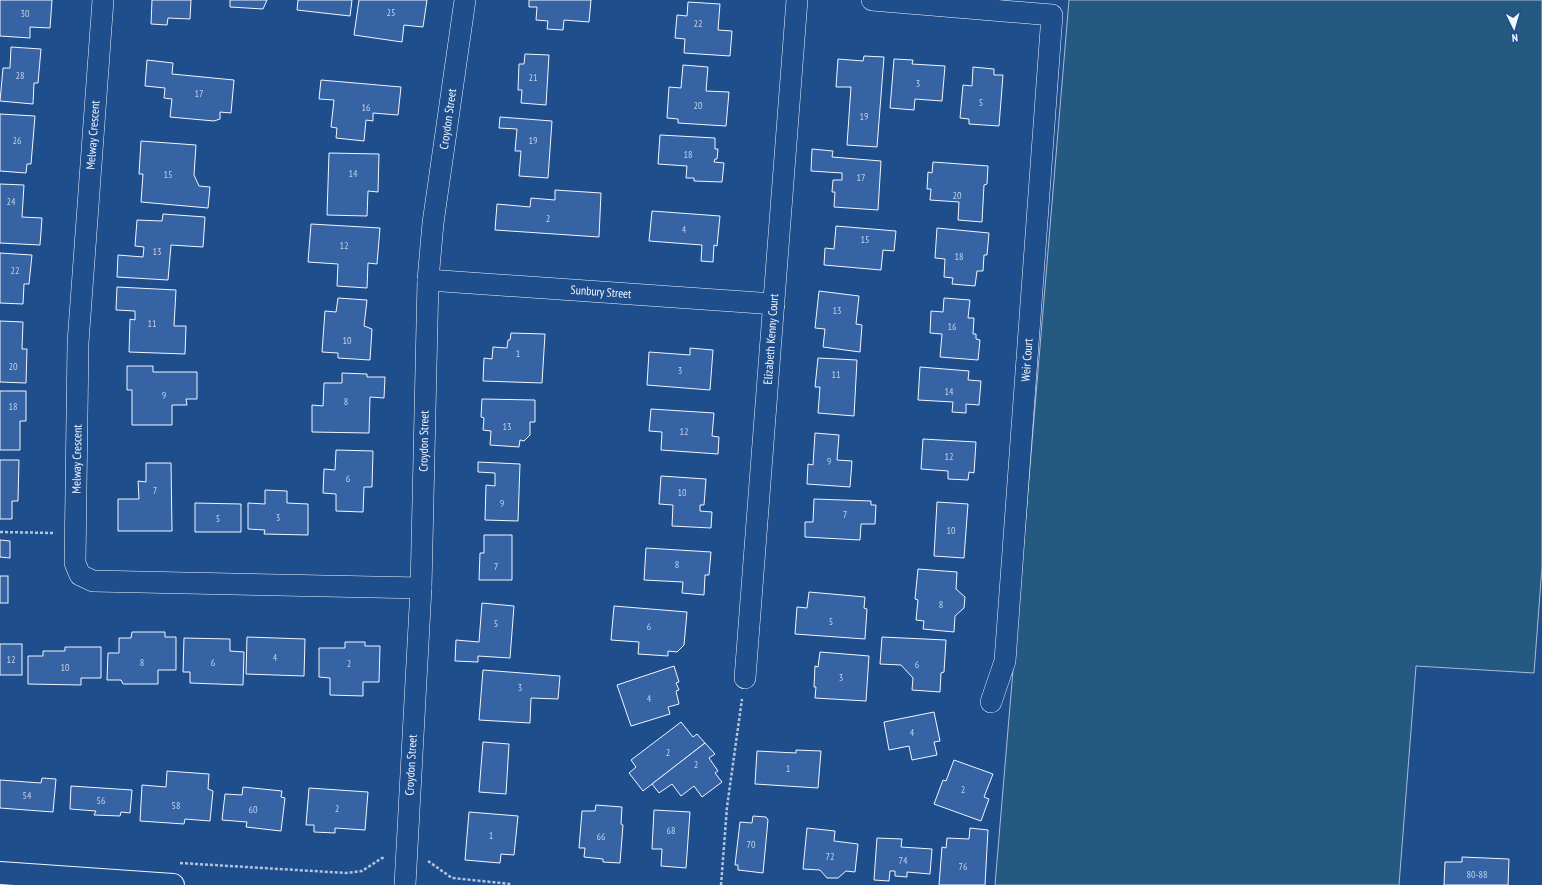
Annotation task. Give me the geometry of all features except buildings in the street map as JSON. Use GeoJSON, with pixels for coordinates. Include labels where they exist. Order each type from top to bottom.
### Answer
{"type":"FeatureCollection","features":[{"type":"Feature","properties":{"kind":"street","name":"Melway Crescent"},"geometry":{"type":"LineString","coordinates":[[103,0],[78,343],[75,563],[80,575],[93,581],[420,588]]}},
{"type":"Feature","properties":{"kind":"street","name":"Croydon Street"},"geometry":{"type":"LineString","coordinates":[[405,885],[420,588],[428,280],[433,222],[465,0]]}},
{"type":"Feature","properties":{"kind":"street","name":"Elizabeth Kenny Court"},"geometry":{"type":"LineString","coordinates":[[745,678],[797,0]]}},
{"type":"Feature","properties":{"kind":"street","name":"Weir Court"},"geometry":{"type":"LineString","coordinates":[[872,0],[1052,15],[1005,661],[991,702]]}},
{"type":"Feature","properties":{"kind":"street","name":"Sunbury Street"},"geometry":{"type":"LineString","coordinates":[[428,280],[774,304]]}},
{"type":"Feature","properties":{"kind":"street"},"geometry":{"type":"LineString","coordinates":[[0,873],[24,880],[173,885]]}},
{"type":"Feature","properties":{"kind":"path"},"geometry":{"type":"LineString","coordinates":[[0,532],[76,533]]}},
{"type":"Feature","properties":{"kind":"path"},"geometry":{"type":"LineString","coordinates":[[722,885],[727,807],[745,678]]}},
{"type":"Feature","properties":{"kind":"path"},"geometry":{"type":"LineString","coordinates":[[175,862],[346,873],[362,871],[382,858],[430,861],[452,878],[511,884]]}},
{"type":"Feature","properties":{"kind":"shaded area"},"geometry":{"type":"Polygon","coordinates":[[[1069,0],[1542,0],[1542,567],[1534,673],[1416,666],[1399,885],[995,885],[1069,0]]]}}]}
